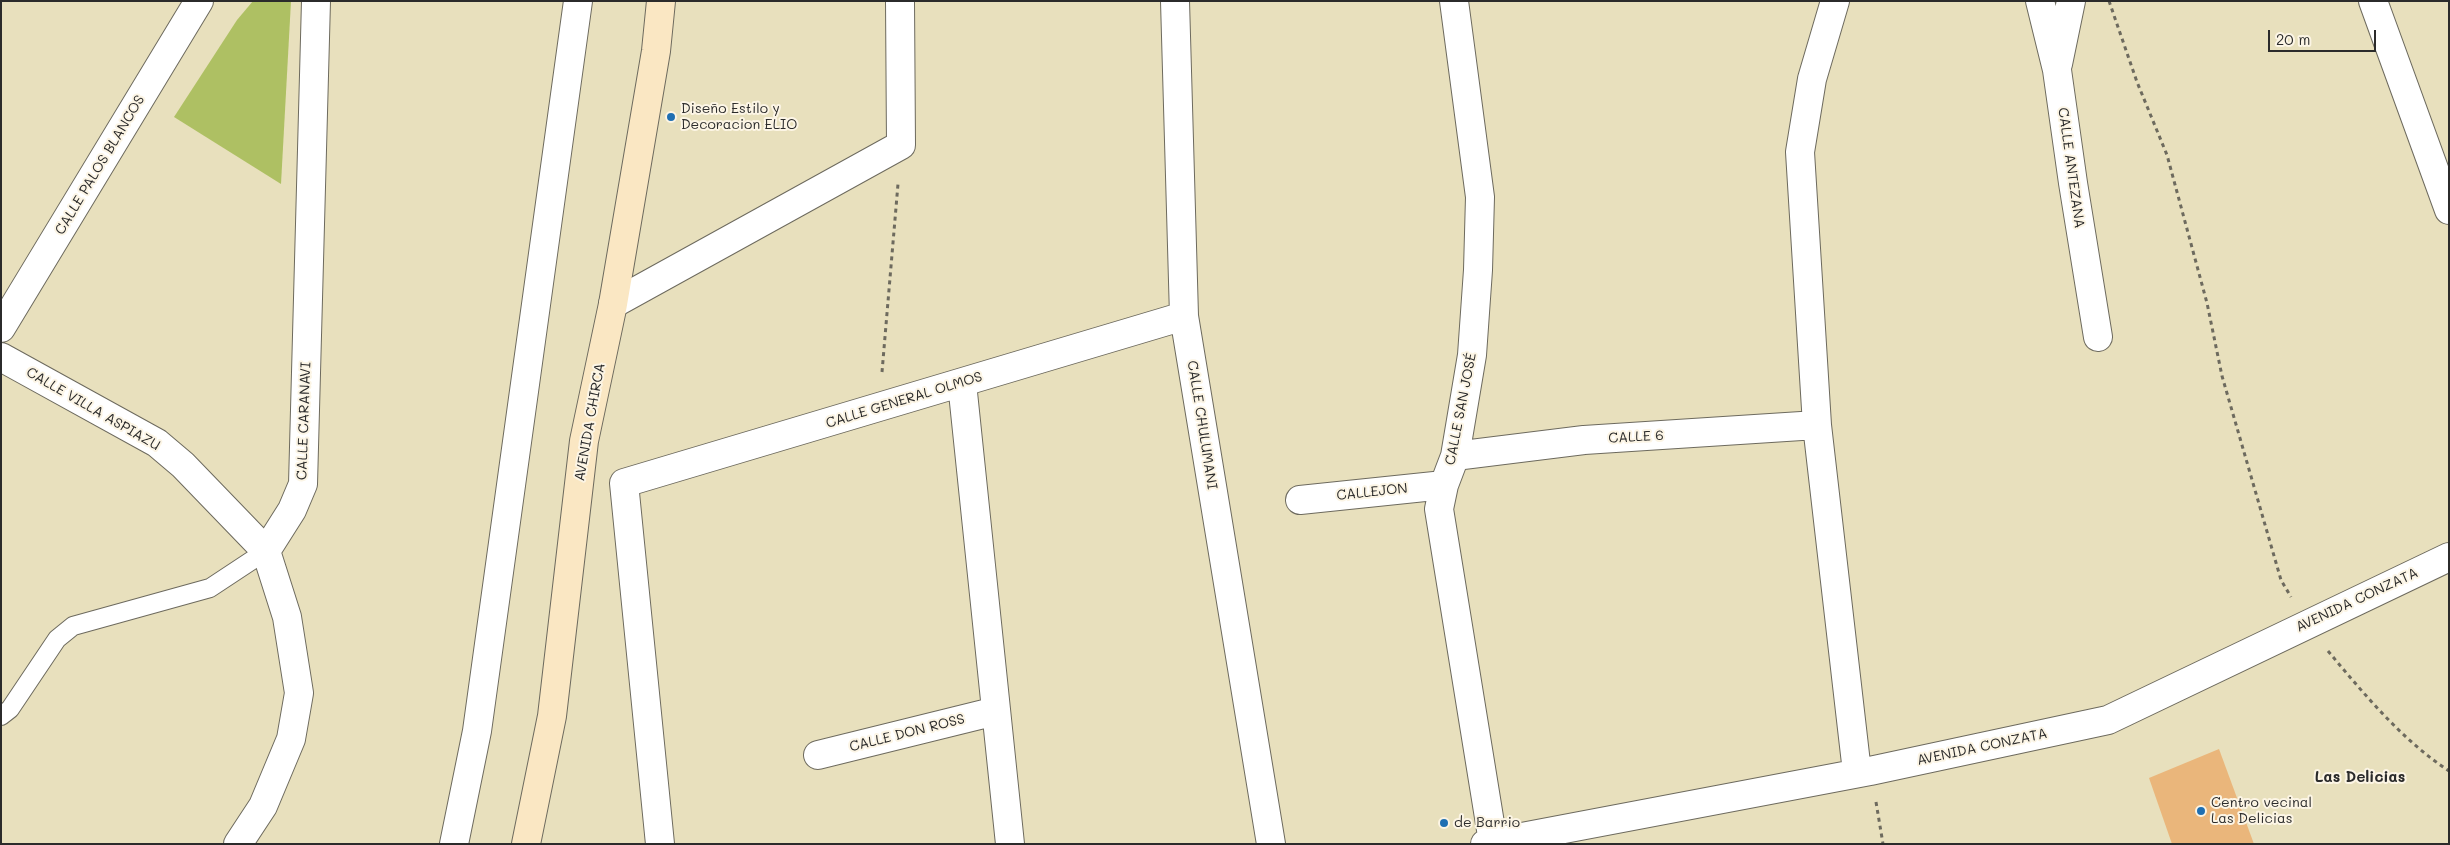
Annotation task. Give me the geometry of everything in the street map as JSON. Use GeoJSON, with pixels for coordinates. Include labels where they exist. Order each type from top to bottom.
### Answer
{"type":"FeatureCollection","features":[{"type":"Feature","properties":{"kind":"street","name":"CALLE PALOS BLANCOS"},"geometry":{"type":"LineString","coordinates":[[1,328],[199,1]]}},
{"type":"Feature","properties":{"kind":"street","name":"CALLE CARANAVI"},"geometry":{"type":"LineString","coordinates":[[266,551],[292,510],[303,484],[316,1]]}},
{"type":"Feature","properties":{"kind":"street"},"geometry":{"type":"LineString","coordinates":[[454,844],[477,731],[578,1]]}},
{"type":"Feature","properties":{"kind":"street","name":"AVENIDA CHIRCA"},"geometry":{"type":"LineString","coordinates":[[526,844],[552,716],[584,441],[613,304],[656,51],[661,1]]}},
{"type":"Feature","properties":{"kind":"street"},"geometry":{"type":"LineString","coordinates":[[613,304],[901,145],[900,1]]}},
{"type":"Feature","properties":{"kind":"street","name":"CALLE CHULUMANI"},"geometry":{"type":"LineString","coordinates":[[1174,1],[1184,316],[1271,844]]}},
{"type":"Feature","properties":{"kind":"street","name":"CALLE SAN JOSÉ"},"geometry":{"type":"LineString","coordinates":[[1454,1],[1480,197],[1478,270],[1472,355],[1455,456],[1444,485],[1439,510],[1489,843]]}},
{"type":"Feature","properties":{"kind":"street"},"geometry":{"type":"LineString","coordinates":[[1835,1],[1812,80],[1800,152],[1817,426],[1864,771]]}},
{"type":"Feature","properties":{"kind":"street","name":"CALLE ANTEZANA"},"geometry":{"type":"LineString","coordinates":[[2040,1],[2057,70],[2072,183],[2098,337]]}},
{"type":"Feature","properties":{"kind":"street"},"geometry":{"type":"LineString","coordinates":[[2057,70],[2071,1]]}},
{"type":"Feature","properties":{"kind":"street"},"geometry":{"type":"LineString","coordinates":[[2373,1],[2449,210]]}},
{"type":"Feature","properties":{"kind":"street","name":"CALLE GENERAL OLMOS"},"geometry":{"type":"LineString","coordinates":[[660,844],[624,483],[1184,316]]}},
{"type":"Feature","properties":{"kind":"street","name":"CALLE VILLA ASPIAZU"},"geometry":{"type":"LineString","coordinates":[[1,357],[158,443],[183,465],[266,551]]}},
{"type":"Feature","properties":{"kind":"street"},"geometry":{"type":"LineString","coordinates":[[962,382],[1010,844]]}},
{"type":"Feature","properties":{"kind":"street","name":"CALLE 6"},"geometry":{"type":"LineString","coordinates":[[1455,456],[1584,440],[1817,426]]}},
{"type":"Feature","properties":{"kind":"street","name":"CALLEJON"},"geometry":{"type":"LineString","coordinates":[[1300,500],[1444,485]]}},
{"type":"Feature","properties":{"kind":"street"},"geometry":{"type":"LineString","coordinates":[[238,844],[263,806],[291,739],[299,693],[287,617],[266,551]]}},
{"type":"Feature","properties":{"kind":"street","name":"AVENIDA CONZATA"},"geometry":{"type":"LineString","coordinates":[[1489,843],[1864,771],[2108,720],[2449,557]]}},
{"type":"Feature","properties":{"kind":"street","name":"CALLE DON ROSS"},"geometry":{"type":"LineString","coordinates":[[818,754],[996,711]]}},
{"type":"Feature","properties":{"kind":"lane"},"geometry":{"type":"LineString","coordinates":[[1,716],[10,709],[57,639],[73,626],[210,588],[266,551]]}},
{"type":"Feature","properties":{"kind":"path"},"geometry":{"type":"LineString","coordinates":[[2109,1],[2137,82],[2167,155],[2207,303],[2222,376],[2281,580],[2306,624],[2353,681],[2424,755],[2449,771]]}},
{"type":"Feature","properties":{"kind":"path"},"geometry":{"type":"LineString","coordinates":[[879,407],[901,145]]}},
{"type":"Feature","properties":{"kind":"path"},"geometry":{"type":"LineString","coordinates":[[1864,771],[1883,844]]}},
{"type":"Feature","properties":{"kind":"green space"},"geometry":{"type":"Polygon","coordinates":[[[253,1],[291,1],[281,184],[174,117],[237,20],[253,1]]]}},
{"type":"Feature","properties":{"kind":"building","name":"Centro vecinal Las Delicias"},"geometry":{"type":"Polygon","coordinates":[[[2219,749],[2254,844],[2172,844],[2149,778],[2219,749]]]}},
{"type":"Feature","properties":{"kind":"place","name":"Diseño Estilo y Decoracion ELIO"},"geometry":{"type":"Point","coordinates":[671,117]}},
{"type":"Feature","properties":{"kind":"place","name":"Centro vecinal Las Delicias"},"geometry":{"type":"Point","coordinates":[2201,811]}},
{"type":"Feature","properties":{"kind":"place","name":"de Barrio"},"geometry":{"type":"Point","coordinates":[1444,823]}},
{"type":"Feature","properties":{"kind":"district","name":"Las Delicias"},"geometry":{"type":"Point","coordinates":[2360,777]}}]}
